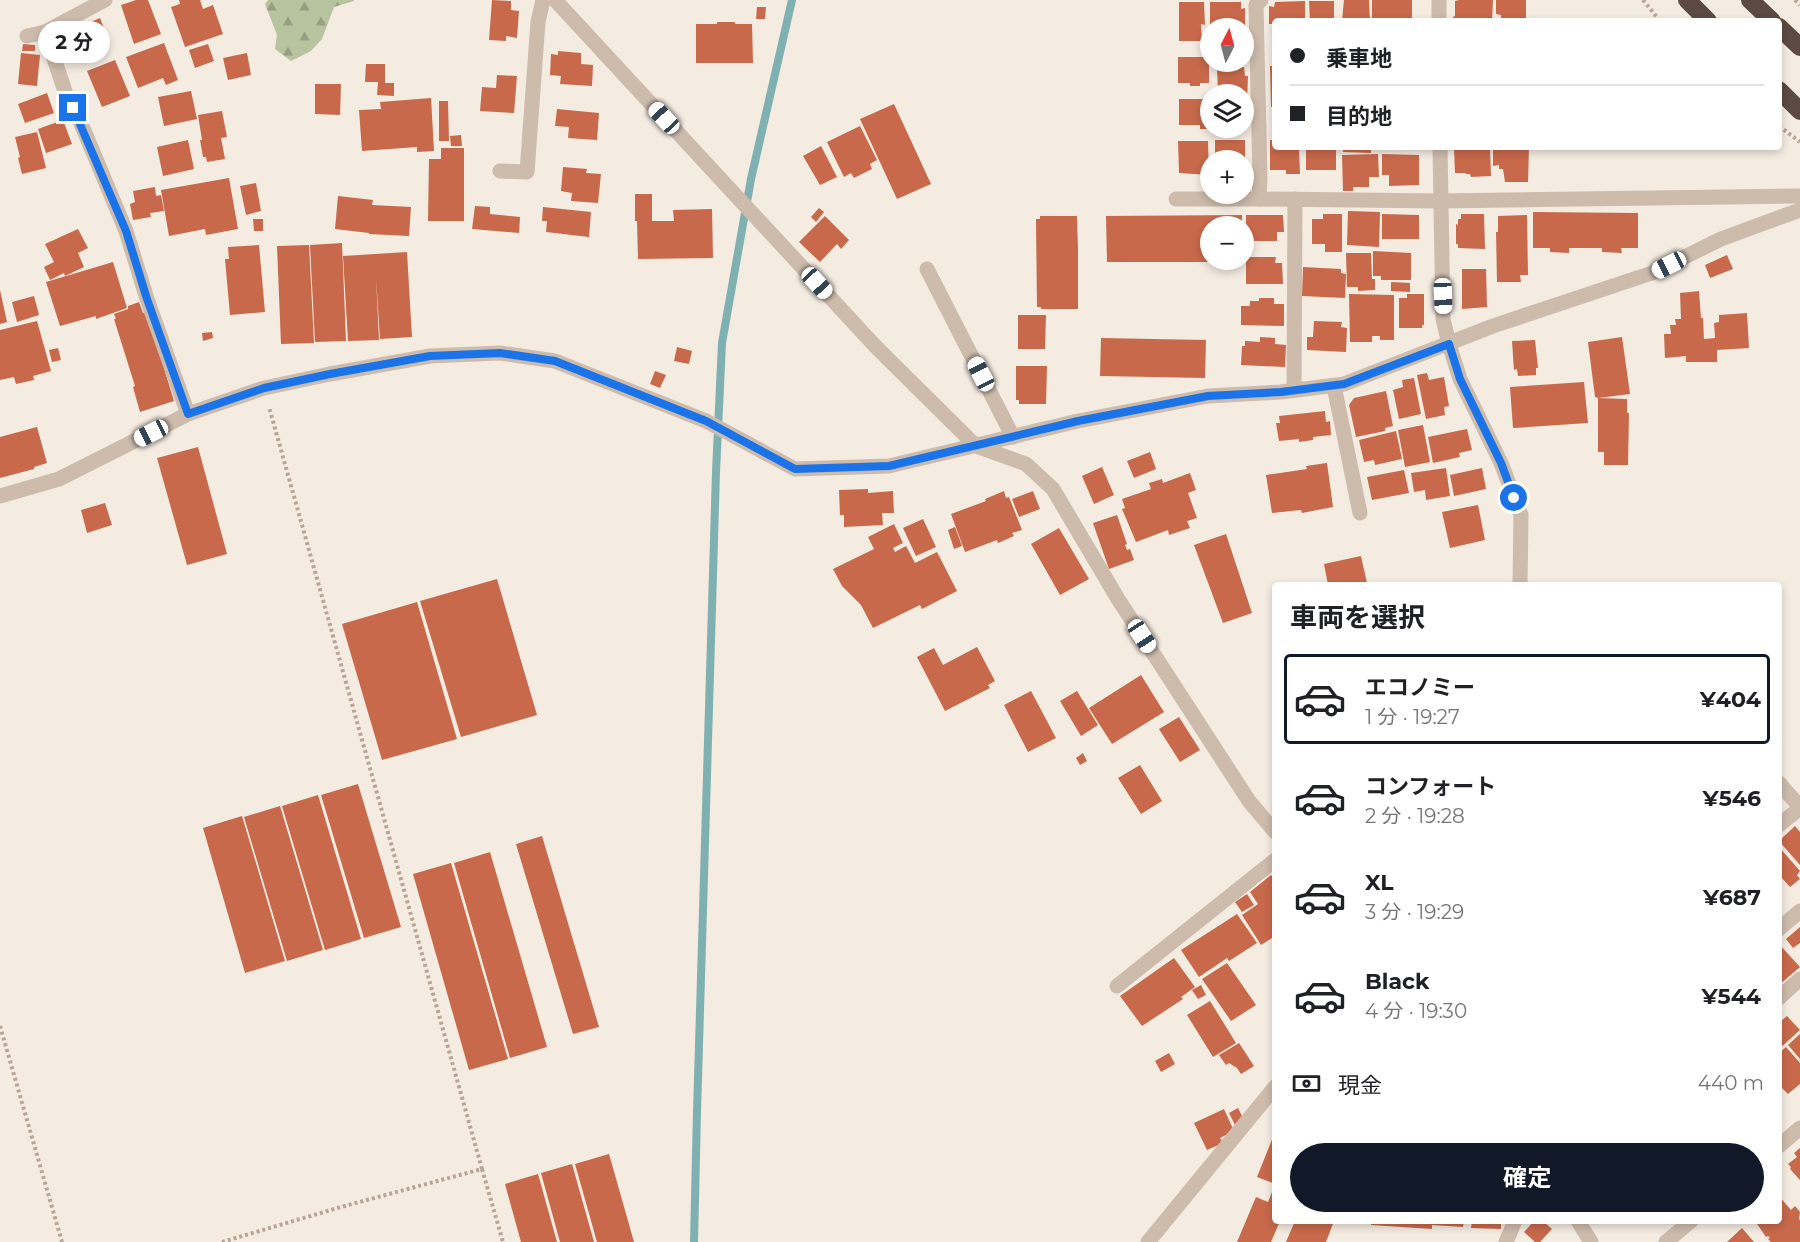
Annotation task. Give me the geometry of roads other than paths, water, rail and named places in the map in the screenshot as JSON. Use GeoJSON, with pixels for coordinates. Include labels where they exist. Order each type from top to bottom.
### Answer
{"type":"FeatureCollection","features":[{"type":"Feature","properties":{"kind":"highway"},"geometry":{"type":"LineString","coordinates":[[1687,0],[1705,18]]}},
{"type":"Feature","properties":{"kind":"highway"},"geometry":{"type":"LineString","coordinates":[[1750,0],[1769,18]]}},
{"type":"Feature","properties":{"kind":"highway"},"geometry":{"type":"LineString","coordinates":[[1782,30],[1800,47]]}},
{"type":"Feature","properties":{"kind":"highway"},"geometry":{"type":"LineString","coordinates":[[1782,93],[1800,111]]}},
{"type":"Feature","properties":{"kind":"street"},"geometry":{"type":"LineString","coordinates":[[27,36],[45,32],[105,0]]}},
{"type":"Feature","properties":{"kind":"street"},"geometry":{"type":"LineString","coordinates":[[500,171],[527,172],[538,22],[543,0]]}},
{"type":"Feature","properties":{"kind":"street"},"geometry":{"type":"LineString","coordinates":[[555,0],[876,347],[976,446],[1026,464],[1053,489],[1118,599],[1249,801],[1269,815]]}},
{"type":"Feature","properties":{"kind":"street"},"geometry":{"type":"LineString","coordinates":[[1259,200],[1256,5],[1261,0]]}},
{"type":"Feature","properties":{"kind":"street"},"geometry":{"type":"LineString","coordinates":[[1439,0],[1439,18]]}},
{"type":"Feature","properties":{"kind":"street"},"geometry":{"type":"LineString","coordinates":[[45,32],[66,94],[80,121],[126,231],[147,299],[188,414]]}},
{"type":"Feature","properties":{"kind":"street"},"geometry":{"type":"LineString","coordinates":[[1440,150],[1443,319],[1460,379],[1501,463],[1521,515],[1520,582]]}},
{"type":"Feature","properties":{"kind":"street"},"geometry":{"type":"LineString","coordinates":[[1176,199],[1440,201],[1800,196]]}},
{"type":"Feature","properties":{"kind":"street"},"geometry":{"type":"LineString","coordinates":[[1294,390],[1295,199]]}},
{"type":"Feature","properties":{"kind":"street"},"geometry":{"type":"LineString","coordinates":[[0,496],[59,479],[188,414],[264,388],[430,356],[500,353],[555,361],[706,421],[795,469],[889,466],[1078,421],[1208,396],[1344,384],[1493,326],[1652,273],[1721,239],[1800,210]]}},
{"type":"Feature","properties":{"kind":"street"},"geometry":{"type":"LineString","coordinates":[[927,269],[1013,437]]}},
{"type":"Feature","properties":{"kind":"street"},"geometry":{"type":"LineString","coordinates":[[1334,386],[1360,513]]}},
{"type":"Feature","properties":{"kind":"street"},"geometry":{"type":"LineString","coordinates":[[1782,786],[1800,807],[1782,822]]}},
{"type":"Feature","properties":{"kind":"street"},"geometry":{"type":"LineString","coordinates":[[1117,986],[1272,862]]}},
{"type":"Feature","properties":{"kind":"street"},"geometry":{"type":"LineString","coordinates":[[1782,926],[1800,911]]}},
{"type":"Feature","properties":{"kind":"street"},"geometry":{"type":"LineString","coordinates":[[1782,995],[1800,979]]}},
{"type":"Feature","properties":{"kind":"street"},"geometry":{"type":"LineString","coordinates":[[1148,1242],[1272,1091]]}},
{"type":"Feature","properties":{"kind":"street"},"geometry":{"type":"LineString","coordinates":[[1782,1143],[1800,1128]]}},
{"type":"Feature","properties":{"kind":"street"},"geometry":{"type":"LineString","coordinates":[[1506,1242],[1514,1224]]}},
{"type":"Feature","properties":{"kind":"street"},"geometry":{"type":"LineString","coordinates":[[1580,1224],[1591,1242]]}},
{"type":"Feature","properties":{"kind":"street"},"geometry":{"type":"LineString","coordinates":[[1666,1242],[1687,1224]]}},
{"type":"Feature","properties":{"kind":"waterway"},"geometry":{"type":"LineString","coordinates":[[694,1242],[716,472],[722,343],[751,179],[792,0]]}}]}
